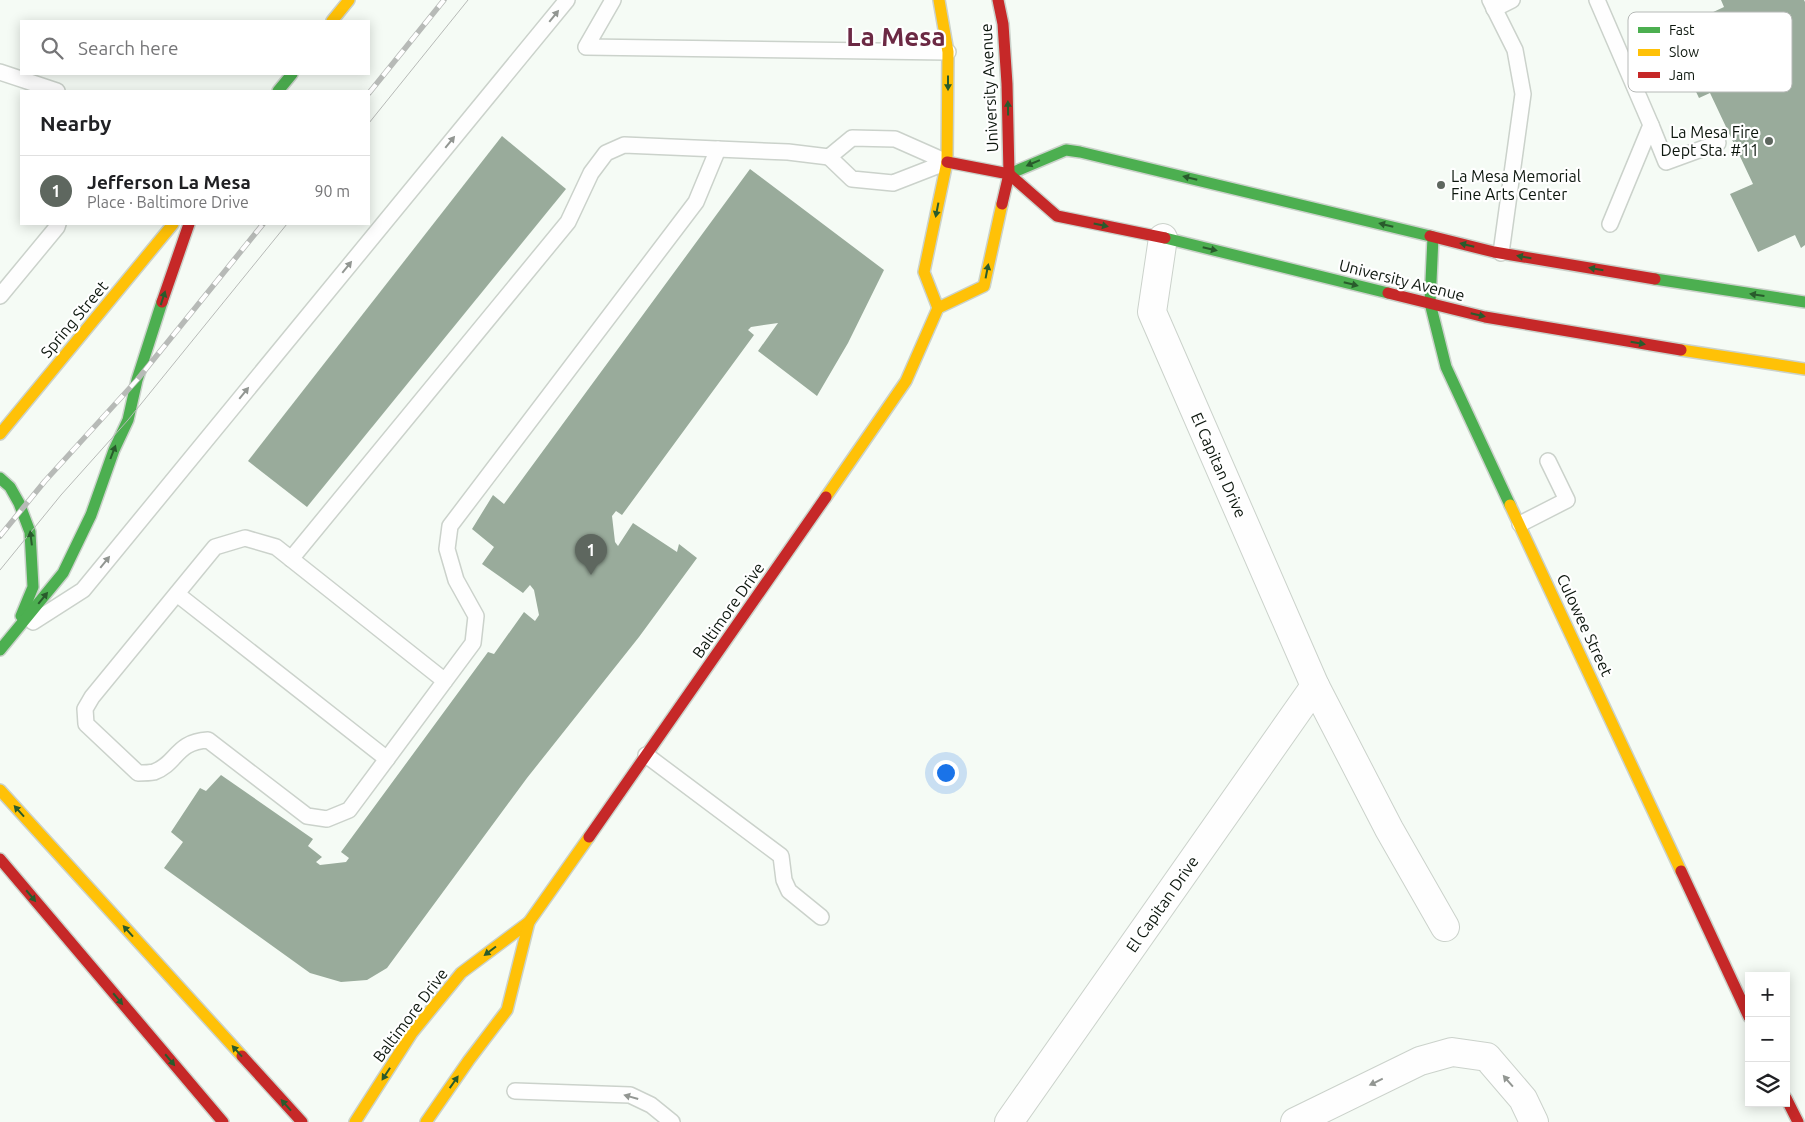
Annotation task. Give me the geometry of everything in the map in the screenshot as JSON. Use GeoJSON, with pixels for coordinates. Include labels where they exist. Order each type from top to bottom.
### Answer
{"type":"FeatureCollection","features":[{"type":"Feature","properties":{"kind":"main road"},"geometry":{"type":"LineString","coordinates":[[333,20],[349,0]]}},
{"type":"Feature","properties":{"kind":"main road"},"geometry":{"type":"LineString","coordinates":[[939,0],[948,52],[947,162],[924,272],[938,308],[984,286],[1009,174]]}},
{"type":"Feature","properties":{"kind":"main road","name":"University Avenue"},"geometry":{"type":"LineString","coordinates":[[998,0],[1003,24],[1007,84],[1009,174]]}},
{"type":"Feature","properties":{"kind":"main road"},"geometry":{"type":"LineString","coordinates":[[279,90],[291,75]]}},
{"type":"Feature","properties":{"kind":"main road","name":"University Avenue"},"geometry":{"type":"LineString","coordinates":[[1009,174],[1066,150],[1080,152],[1501,253],[1683,284],[1805,302]]}},
{"type":"Feature","properties":{"kind":"main road","name":"University Avenue"},"geometry":{"type":"LineString","coordinates":[[947,162],[1009,174],[1057,216],[1163,238],[1485,317],[1684,351],[1805,369]]}},
{"type":"Feature","properties":{"kind":"main road","name":"Spring Street"},"geometry":{"type":"LineString","coordinates":[[0,434],[172,225]]}},
{"type":"Feature","properties":{"kind":"main road"},"geometry":{"type":"LineString","coordinates":[[0,650],[63,573],[92,515],[114,450],[128,420],[137,380],[162,298],[188,225]]}},
{"type":"Feature","properties":{"kind":"main road","name":"Culowee Street"},"geometry":{"type":"LineString","coordinates":[[1433,237],[1430,303],[1446,367],[1745,1008]]}},
{"type":"Feature","properties":{"kind":"main road","name":"Baltimore Drive"},"geometry":{"type":"LineString","coordinates":[[355,1122],[412,1033],[461,973],[529,922],[771,578],[906,381],[938,308]]}},
{"type":"Feature","properties":{"kind":"main road"},"geometry":{"type":"LineString","coordinates":[[0,478],[10,487],[19,503],[29,526],[32,551],[33,586],[13,636]]}},
{"type":"Feature","properties":{"kind":"main road"},"geometry":{"type":"LineString","coordinates":[[2,793],[302,1122]]}},
{"type":"Feature","properties":{"kind":"main road"},"geometry":{"type":"LineString","coordinates":[[0,859],[223,1122]]}},
{"type":"Feature","properties":{"kind":"main road","name":"Baltimore Drive"},"geometry":{"type":"LineString","coordinates":[[426,1122],[507,1010],[529,922]]}},
{"type":"Feature","properties":{"kind":"main road"},"geometry":{"type":"LineString","coordinates":[[1790,1106],[1798,1122]]}},
{"type":"Feature","properties":{"kind":"street","name":"El Capitan Drive"},"geometry":{"type":"LineString","coordinates":[[1163,238],[1152,312],[1315,686],[1389,829],[1445,927]]}},
{"type":"Feature","properties":{"kind":"street","name":"El Capitan Drive"},"geometry":{"type":"LineString","coordinates":[[1009,1122],[1315,686]]}},
{"type":"Feature","properties":{"kind":"street"},"geometry":{"type":"LineString","coordinates":[[1295,1122],[1420,1061],[1452,1052],[1487,1057],[1524,1099],[1534,1122]]}},
{"type":"Feature","properties":{"kind":"lane"},"geometry":{"type":"LineString","coordinates":[[13,636],[83,590],[567,0]]}},
{"type":"Feature","properties":{"kind":"lane"},"geometry":{"type":"LineString","coordinates":[[613,0],[586,47],[948,52]]}},
{"type":"Feature","properties":{"kind":"lane"},"geometry":{"type":"LineString","coordinates":[[1501,253],[1524,94],[1515,50],[1492,4],[1512,0]]}},
{"type":"Feature","properties":{"kind":"lane"},"geometry":{"type":"LineString","coordinates":[[1597,0],[1628,72]]}},
{"type":"Feature","properties":{"kind":"lane"},"geometry":{"type":"LineString","coordinates":[[0,72],[54,90]]}},
{"type":"Feature","properties":{"kind":"lane"},"geometry":{"type":"LineString","coordinates":[[1637,92],[1666,162],[1718,143]]}},
{"type":"Feature","properties":{"kind":"lane"},"geometry":{"type":"LineString","coordinates":[[1610,224],[1651,125]]}},
{"type":"Feature","properties":{"kind":"lane"},"geometry":{"type":"LineString","coordinates":[[829,157],[852,138],[895,139],[947,162]]}},
{"type":"Feature","properties":{"kind":"lane"},"geometry":{"type":"LineString","coordinates":[[291,559],[568,222],[591,173],[606,154],[624,145],[788,152],[829,157],[852,179],[893,183],[947,162]]}},
{"type":"Feature","properties":{"kind":"lane"},"geometry":{"type":"LineString","coordinates":[[444,681],[276,547],[245,538],[215,547],[92,697],[85,709],[86,724],[138,773],[153,772],[164,766],[184,747],[194,741],[208,740],[307,816],[327,819],[349,810],[473,642],[476,616],[456,580],[446,549],[450,526],[696,202],[718,149]]}},
{"type":"Feature","properties":{"kind":"lane"},"geometry":{"type":"LineString","coordinates":[[0,296],[58,225]]}},
{"type":"Feature","properties":{"kind":"lane"},"geometry":{"type":"LineString","coordinates":[[1520,524],[1567,500],[1548,461]]}},
{"type":"Feature","properties":{"kind":"lane"},"geometry":{"type":"LineString","coordinates":[[177,594],[387,759]]}},
{"type":"Feature","properties":{"kind":"lane"},"geometry":{"type":"LineString","coordinates":[[646,755],[781,856],[784,880],[789,891],[821,916]]}},
{"type":"Feature","properties":{"kind":"lane"},"geometry":{"type":"LineString","coordinates":[[515,1091],[630,1096],[651,1105],[672,1122]]}},
{"type":"Feature","properties":{"kind":"building"},"geometry":{"type":"Polygon","coordinates":[[[1721,0],[1804,0],[1805,2],[1805,245],[1801,248],[1795,235],[1758,252],[1730,194],[1753,184],[1710,93],[1699,98],[1696,92],[1792,92],[1792,12],[1713,12],[1724,7],[1721,0]]]}},
{"type":"Feature","properties":{"kind":"building"},"geometry":{"type":"Polygon","coordinates":[[[502,136],[566,189],[307,507],[248,461],[502,136]]]}},
{"type":"Feature","properties":{"kind":"building"},"geometry":{"type":"Polygon","coordinates":[[[750,169],[884,270],[848,343],[817,396],[758,351],[778,323],[751,327],[748,330],[754,335],[622,515],[616,511],[612,516],[615,542],[618,546],[633,523],[677,552],[679,544],[697,558],[639,637],[527,778],[387,968],[367,980],[341,982],[310,973],[164,868],[183,842],[171,832],[200,788],[206,791],[221,775],[313,839],[308,846],[322,857],[316,862],[320,865],[346,862],[349,858],[341,852],[488,652],[494,654],[524,612],[535,621],[539,615],[534,590],[530,585],[523,593],[482,564],[494,547],[472,529],[493,495],[504,504],[750,169]]]}},
{"type":"Feature","properties":{"kind":"tram line"},"geometry":{"type":"LineString","coordinates":[[370,122],[468,0]]}},
{"type":"Feature","properties":{"kind":"tram line"},"geometry":{"type":"LineString","coordinates":[[0,570],[61,495],[128,420],[286,225]]}},
{"type":"Feature","properties":{"kind":"railway"},"geometry":{"type":"LineString","coordinates":[[370,92],[444,0]]}},
{"type":"Feature","properties":{"kind":"railway"},"geometry":{"type":"LineString","coordinates":[[0,536],[45,481],[137,380],[262,225]]}},
{"type":"Feature","properties":{"kind":"traffic: fast"},"geometry":{"type":"LineString","coordinates":[[279,90],[291,75]]}},
{"type":"Feature","properties":{"kind":"traffic: fast"},"geometry":{"type":"LineString","coordinates":[[1009,174],[1066,150],[1080,152],[1430,236]]}},
{"type":"Feature","properties":{"kind":"traffic: fast"},"geometry":{"type":"LineString","coordinates":[[1433,237],[1430,303],[1446,367],[1510,505]]}},
{"type":"Feature","properties":{"kind":"traffic: fast"},"geometry":{"type":"LineString","coordinates":[[1165,238],[1388,293]]}},
{"type":"Feature","properties":{"kind":"traffic: fast"},"geometry":{"type":"LineString","coordinates":[[1655,279],[1805,302]]}},
{"type":"Feature","properties":{"kind":"traffic: fast"},"geometry":{"type":"LineString","coordinates":[[0,650],[63,573],[91,515],[114,450],[128,420],[137,380],[162,302]]}},
{"type":"Feature","properties":{"kind":"traffic: fast"},"geometry":{"type":"LineString","coordinates":[[0,478],[10,487],[19,503],[30,532],[33,587],[21,616]]}},
{"type":"Feature","properties":{"kind":"traffic: slow"},"geometry":{"type":"LineString","coordinates":[[333,20],[349,0]]}},
{"type":"Feature","properties":{"kind":"traffic: slow"},"geometry":{"type":"LineString","coordinates":[[938,308],[924,272],[947,162],[948,52],[939,0]]}},
{"type":"Feature","properties":{"kind":"traffic: slow"},"geometry":{"type":"LineString","coordinates":[[826,497],[906,381],[938,308],[984,286],[1002,204]]}},
{"type":"Feature","properties":{"kind":"traffic: slow"},"geometry":{"type":"LineString","coordinates":[[0,434],[172,225]]}},
{"type":"Feature","properties":{"kind":"traffic: slow"},"geometry":{"type":"LineString","coordinates":[[1681,350],[1805,369]]}},
{"type":"Feature","properties":{"kind":"traffic: slow"},"geometry":{"type":"LineString","coordinates":[[1510,505],[1681,871]]}},
{"type":"Feature","properties":{"kind":"traffic: slow"},"geometry":{"type":"LineString","coordinates":[[0,790],[242,1056]]}},
{"type":"Feature","properties":{"kind":"traffic: slow"},"geometry":{"type":"LineString","coordinates":[[355,1122],[412,1033],[461,973],[529,922],[589,837]]}},
{"type":"Feature","properties":{"kind":"traffic: slow"},"geometry":{"type":"LineString","coordinates":[[426,1122],[507,1010],[529,922]]}},
{"type":"Feature","properties":{"kind":"traffic: jam"},"geometry":{"type":"LineString","coordinates":[[998,0],[1003,24],[1007,84],[1009,174],[1002,204]]}},
{"type":"Feature","properties":{"kind":"traffic: jam"},"geometry":{"type":"LineString","coordinates":[[947,162],[1009,174],[1057,216],[1165,238]]}},
{"type":"Feature","properties":{"kind":"traffic: jam"},"geometry":{"type":"LineString","coordinates":[[162,302],[189,225]]}},
{"type":"Feature","properties":{"kind":"traffic: jam"},"geometry":{"type":"LineString","coordinates":[[1430,236],[1494,252],[1655,279]]}},
{"type":"Feature","properties":{"kind":"traffic: jam"},"geometry":{"type":"LineString","coordinates":[[1388,293],[1485,317],[1681,350]]}},
{"type":"Feature","properties":{"kind":"traffic: jam"},"geometry":{"type":"LineString","coordinates":[[589,837],[826,497]]}},
{"type":"Feature","properties":{"kind":"traffic: jam"},"geometry":{"type":"LineString","coordinates":[[0,859],[223,1122]]}},
{"type":"Feature","properties":{"kind":"traffic: jam"},"geometry":{"type":"LineString","coordinates":[[1681,871],[1745,1008]]}},
{"type":"Feature","properties":{"kind":"traffic: jam"},"geometry":{"type":"LineString","coordinates":[[242,1056],[302,1122]]}},
{"type":"Feature","properties":{"kind":"traffic: jam"},"geometry":{"type":"LineString","coordinates":[[1790,1106],[1798,1122]]}},
{"type":"Feature","properties":{"kind":"place","name":"La Mesa Fire Dept Sta. #11"},"geometry":{"type":"Point","coordinates":[1769,141]}},
{"type":"Feature","properties":{"kind":"place","name":"La Mesa Memorial Fine Arts Center"},"geometry":{"type":"Point","coordinates":[1441,185]}},
{"type":"Feature","properties":{"kind":"place","name":"Jefferson La Mesa"},"geometry":{"type":"Point","coordinates":[591,575]}},
{"type":"Feature","properties":{"kind":"district","name":"La Mesa"},"geometry":{"type":"Point","coordinates":[896,37]}}]}
